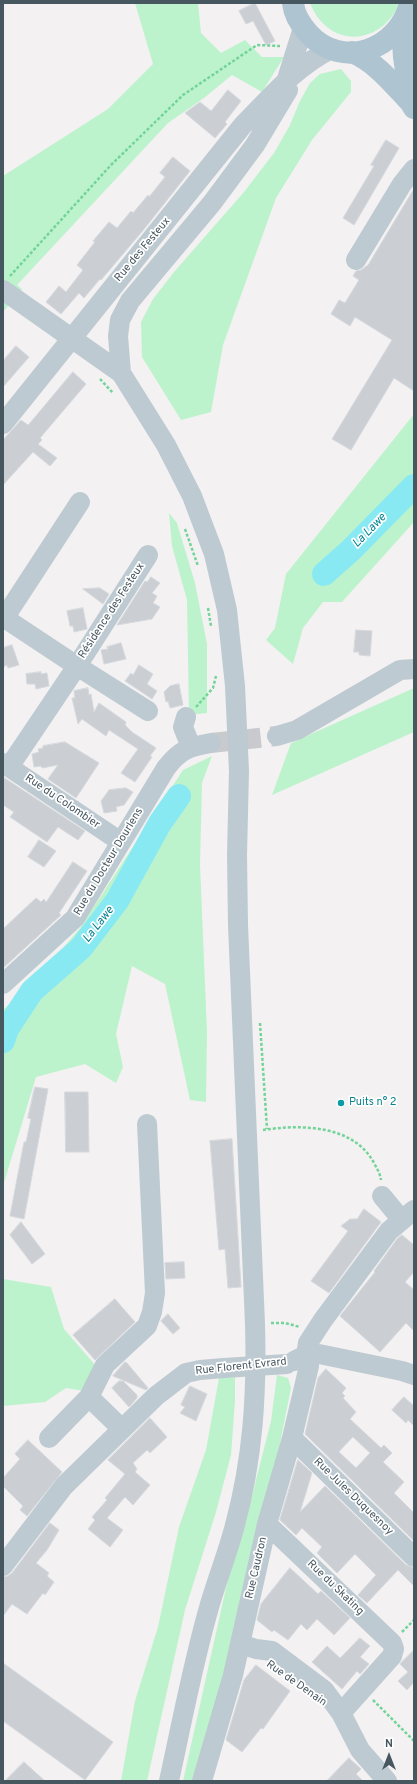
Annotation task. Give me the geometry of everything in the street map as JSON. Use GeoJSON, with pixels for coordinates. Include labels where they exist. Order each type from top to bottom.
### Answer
{"type":"FeatureCollection","features":[{"type":"Feature","properties":{"kind":"main road"},"geometry":{"type":"LineString","coordinates":[[293,3],[297,18],[303,28],[320,43],[331,48],[352,52],[364,58],[380,69],[413,105]]}},
{"type":"Feature","properties":{"kind":"main road"},"geometry":{"type":"LineString","coordinates":[[352,52],[367,50],[380,45],[392,36],[402,25],[408,13],[410,3]]}},
{"type":"Feature","properties":{"kind":"main road"},"geometry":{"type":"LineString","coordinates":[[402,25],[404,57],[413,105]]}},
{"type":"Feature","properties":{"kind":"street","name":"Rue des Festeux"},"geometry":{"type":"LineString","coordinates":[[290,81],[303,28]]}},
{"type":"Feature","properties":{"kind":"street","name":"Rue des Festeux"},"geometry":{"type":"LineString","coordinates":[[3,424],[243,125],[290,81],[331,48]]}},
{"type":"Feature","properties":{"kind":"street"},"geometry":{"type":"LineString","coordinates":[[121,373],[118,336],[120,320],[130,301],[212,203],[255,145],[290,81]]}},
{"type":"Feature","properties":{"kind":"street"},"geometry":{"type":"LineString","coordinates":[[356,260],[402,184],[414,169]]}},
{"type":"Feature","properties":{"kind":"street"},"geometry":{"type":"LineString","coordinates":[[6,284],[71,338],[121,373],[166,445],[192,496],[214,554],[227,610],[236,702],[239,771],[237,855],[238,925],[258,1132],[255,1324],[256,1388],[254,1423],[247,1472],[235,1525],[210,1604],[194,1664],[169,1781]]}},
{"type":"Feature","properties":{"kind":"street","name":"Résidence des Festeux"},"geometry":{"type":"LineString","coordinates":[[80,502],[4,618],[148,711]]}},
{"type":"Feature","properties":{"kind":"street","name":"Résidence des Festeux"},"geometry":{"type":"LineString","coordinates":[[6,765],[77,666],[148,555]]}},
{"type":"Feature","properties":{"kind":"street"},"geometry":{"type":"LineString","coordinates":[[277,736],[297,730],[400,670],[414,669]]}},
{"type":"Feature","properties":{"kind":"street"},"geometry":{"type":"LineString","coordinates":[[186,717],[183,727],[191,746]]}},
{"type":"Feature","properties":{"kind":"street","name":"Rue du Docteur Dourlens"},"geometry":{"type":"LineString","coordinates":[[3,984],[75,918],[166,768],[175,756],[191,746],[211,743]]}},
{"type":"Feature","properties":{"kind":"street","name":"Rue du Colombier"},"geometry":{"type":"LineString","coordinates":[[6,765],[121,842]]}},
{"type":"Feature","properties":{"kind":"street"},"geometry":{"type":"LineString","coordinates":[[49,1438],[89,1398],[105,1365],[146,1326],[152,1312],[155,1293],[146,1124]]}},
{"type":"Feature","properties":{"kind":"street"},"geometry":{"type":"LineString","coordinates":[[382,1196],[408,1214],[385,1236],[335,1302],[308,1343],[306,1355],[319,1354],[402,1371],[414,1375]]}},
{"type":"Feature","properties":{"kind":"street","name":"Rue Florent Evrard"},"geometry":{"type":"LineString","coordinates":[[3,1566],[64,1486],[156,1396],[186,1373],[200,1370],[287,1364],[306,1355]]}},
{"type":"Feature","properties":{"kind":"street","name":"Rue Caudron"},"geometry":{"type":"LineString","coordinates":[[202,1781],[233,1675],[248,1646],[267,1524],[292,1438],[309,1366],[306,1355]]}},
{"type":"Feature","properties":{"kind":"street"},"geometry":{"type":"LineString","coordinates":[[89,1398],[122,1429]]}},
{"type":"Feature","properties":{"kind":"street","name":"Rue Jules Duquesnoy"},"geometry":{"type":"LineString","coordinates":[[292,1438],[414,1557]]}},
{"type":"Feature","properties":{"kind":"street","name":"Rue du Skating"},"geometry":{"type":"LineString","coordinates":[[267,1524],[392,1643],[394,1649],[392,1656],[363,1689]]}},
{"type":"Feature","properties":{"kind":"street","name":"Rue de Denain"},"geometry":{"type":"LineString","coordinates":[[248,1646],[272,1651],[324,1690],[341,1713],[360,1750],[387,1781]]}},
{"type":"Feature","properties":{"kind":"street"},"geometry":{"type":"LineString","coordinates":[[341,1713],[363,1689]]}},
{"type":"Feature","properties":{"kind":"path"},"geometry":{"type":"LineString","coordinates":[[6,284],[111,165],[183,95],[257,45],[270,44],[284,47]]}},
{"type":"Feature","properties":{"kind":"path"},"geometry":{"type":"LineString","coordinates":[[185,527],[200,570]]}},
{"type":"Feature","properties":{"kind":"path"},"geometry":{"type":"LineString","coordinates":[[207,600],[211,631]]}},
{"type":"Feature","properties":{"kind":"path"},"geometry":{"type":"LineString","coordinates":[[215,669],[217,689]]}},
{"type":"Feature","properties":{"kind":"path"},"geometry":{"type":"LineString","coordinates":[[186,717],[213,688],[216,676]]}},
{"type":"Feature","properties":{"kind":"path"},"geometry":{"type":"LineString","coordinates":[[258,1132],[291,1126],[321,1129],[350,1138],[369,1153],[380,1174],[382,1196]]}},
{"type":"Feature","properties":{"kind":"path"},"geometry":{"type":"LineString","coordinates":[[255,1324],[285,1323],[304,1328],[314,1334]]}},
{"type":"Feature","properties":{"kind":"path"},"geometry":{"type":"LineString","coordinates":[[363,1689],[414,1741]]}},
{"type":"Feature","properties":{"kind":"green space"},"geometry":{"type":"Polygon","coordinates":[[[135,3],[198,3],[201,33],[221,53],[245,40],[262,57],[284,57],[262,92],[232,75],[204,98],[168,123],[17,285],[22,289],[3,312],[3,176],[108,109],[153,64],[135,3]]]}},
{"type":"Feature","properties":{"kind":"green space"},"geometry":{"type":"Polygon","coordinates":[[[310,3],[398,3],[394,13],[383,26],[372,33],[350,37],[331,30],[322,23],[315,14],[310,3]]]}},
{"type":"Feature","properties":{"kind":"green space"},"geometry":{"type":"Polygon","coordinates":[[[341,69],[351,81],[351,92],[312,140],[276,198],[223,345],[211,412],[181,420],[142,357],[141,322],[153,299],[174,272],[244,192],[274,153],[290,125],[300,101],[310,83],[320,74],[341,69]]]}},
{"type":"Feature","properties":{"kind":"green space"},"geometry":{"type":"Polygon","coordinates":[[[414,414],[414,522],[342,602],[323,602],[303,628],[293,664],[266,640],[275,628],[286,574],[414,414]]]}},
{"type":"Feature","properties":{"kind":"green space"},"geometry":{"type":"Polygon","coordinates":[[[169,513],[177,523],[195,583],[207,644],[207,713],[189,715],[187,600],[172,546],[169,513]]]}},
{"type":"Feature","properties":{"kind":"green space"},"geometry":{"type":"Polygon","coordinates":[[[414,688],[414,732],[272,795],[291,743],[414,688]]]}},
{"type":"Feature","properties":{"kind":"green space"},"geometry":{"type":"Polygon","coordinates":[[[212,756],[202,783],[200,865],[207,1032],[206,1102],[190,1100],[165,984],[132,966],[116,1034],[123,1067],[116,1083],[85,1064],[36,1077],[3,1186],[3,1010],[42,973],[80,928],[183,770],[212,756]]]}},
{"type":"Feature","properties":{"kind":"green space"},"geometry":{"type":"Polygon","coordinates":[[[3,1279],[51,1287],[64,1329],[103,1374],[85,1391],[66,1388],[45,1402],[3,1406],[3,1279]]]}},
{"type":"Feature","properties":{"kind":"green space"},"geometry":{"type":"Polygon","coordinates":[[[277,1375],[288,1378],[291,1388],[265,1519],[196,1781],[183,1781],[230,1570],[244,1527],[271,1421],[277,1375]]]}},
{"type":"Feature","properties":{"kind":"green space"},"geometry":{"type":"Polygon","coordinates":[[[235,1377],[235,1401],[231,1455],[216,1512],[185,1610],[147,1781],[121,1781],[135,1701],[158,1627],[179,1527],[206,1450],[219,1378],[235,1377]]]}},
{"type":"Feature","properties":{"kind":"building"},"geometry":{"type":"Polygon","coordinates":[[[255,3],[275,41],[266,45],[253,21],[246,24],[239,11],[255,3]]]}},
{"type":"Feature","properties":{"kind":"building"},"geometry":{"type":"Polygon","coordinates":[[[228,90],[241,101],[225,122],[227,124],[215,138],[185,113],[200,102],[211,111],[228,90]]]}},
{"type":"Feature","properties":{"kind":"building"},"geometry":{"type":"Polygon","coordinates":[[[386,140],[399,148],[354,225],[343,218],[374,166],[371,165],[386,140]]]}},
{"type":"Feature","properties":{"kind":"building"},"geometry":{"type":"Polygon","coordinates":[[[173,157],[190,171],[101,280],[100,279],[84,298],[79,293],[61,314],[46,302],[59,286],[66,292],[83,270],[77,265],[95,242],[93,241],[109,222],[117,228],[131,211],[133,213],[148,195],[149,197],[165,177],[160,173],[173,157]]]}},
{"type":"Feature","properties":{"kind":"building"},"geometry":{"type":"Polygon","coordinates":[[[414,189],[414,391],[394,378],[351,450],[332,439],[392,340],[355,317],[350,326],[331,314],[339,300],[345,303],[359,280],[353,276],[356,271],[361,270],[368,265],[414,189]]]}},
{"type":"Feature","properties":{"kind":"building"},"geometry":{"type":"Polygon","coordinates":[[[16,346],[29,357],[3,387],[3,361],[16,346]]]}},
{"type":"Feature","properties":{"kind":"building"},"geometry":{"type":"Polygon","coordinates":[[[73,372],[86,384],[40,438],[42,440],[38,444],[57,458],[50,466],[33,452],[3,485],[3,440],[21,420],[28,425],[73,372]]]}},
{"type":"Feature","properties":{"kind":"building"},"geometry":{"type":"Polygon","coordinates":[[[151,577],[160,583],[152,593],[157,596],[153,603],[160,607],[152,619],[117,625],[145,581],[147,582],[151,577]]]}},
{"type":"Feature","properties":{"kind":"building"},"geometry":{"type":"Polygon","coordinates":[[[100,588],[109,594],[103,604],[83,589],[100,588]]]}},
{"type":"Feature","properties":{"kind":"building"},"geometry":{"type":"Polygon","coordinates":[[[83,608],[87,629],[74,632],[73,626],[70,626],[67,611],[83,608]]]}},
{"type":"Feature","properties":{"kind":"building"},"geometry":{"type":"Polygon","coordinates":[[[356,630],[372,631],[370,656],[359,655],[359,652],[354,652],[356,630]]]}},
{"type":"Feature","properties":{"kind":"building"},"geometry":{"type":"Polygon","coordinates":[[[121,643],[126,659],[104,664],[101,650],[108,649],[107,647],[121,643]]]}},
{"type":"Feature","properties":{"kind":"building"},"geometry":{"type":"Polygon","coordinates":[[[12,645],[19,665],[8,668],[7,665],[3,667],[3,648],[12,645]]]}},
{"type":"Feature","properties":{"kind":"building"},"geometry":{"type":"Polygon","coordinates":[[[139,665],[153,674],[147,684],[157,691],[152,699],[125,681],[131,673],[133,675],[139,665]]]}},
{"type":"Feature","properties":{"kind":"building"},"geometry":{"type":"Polygon","coordinates":[[[41,672],[41,674],[47,673],[49,686],[36,689],[35,684],[27,684],[26,674],[41,672]]]}},
{"type":"Feature","properties":{"kind":"building"},"geometry":{"type":"Polygon","coordinates":[[[179,684],[183,705],[170,708],[168,701],[166,702],[164,692],[170,686],[179,684]]]}},
{"type":"Feature","properties":{"kind":"building"},"geometry":{"type":"Polygon","coordinates":[[[88,688],[89,695],[91,694],[94,712],[99,703],[126,722],[125,725],[132,732],[156,748],[150,756],[152,757],[135,782],[121,773],[138,749],[109,730],[106,736],[82,719],[78,724],[72,698],[75,698],[74,691],[88,688]]]}},
{"type":"Feature","properties":{"kind":"building"},"geometry":{"type":"Polygon","coordinates":[[[65,742],[99,763],[76,798],[48,779],[58,765],[42,768],[41,766],[34,767],[32,754],[39,752],[38,749],[43,748],[43,746],[65,742]]]}},
{"type":"Feature","properties":{"kind":"building"},"geometry":{"type":"Polygon","coordinates":[[[3,777],[85,831],[78,840],[58,827],[47,842],[10,817],[14,812],[3,805],[3,777]]]}},
{"type":"Feature","properties":{"kind":"building"},"geometry":{"type":"Polygon","coordinates":[[[126,788],[133,792],[124,805],[116,807],[117,811],[104,813],[101,801],[109,790],[126,788]]]}},
{"type":"Feature","properties":{"kind":"building"},"geometry":{"type":"Polygon","coordinates":[[[39,840],[56,851],[44,867],[28,857],[39,840]]]}},
{"type":"Feature","properties":{"kind":"building"},"geometry":{"type":"Polygon","coordinates":[[[73,862],[87,871],[59,913],[61,915],[3,968],[3,929],[36,898],[41,902],[44,899],[46,902],[73,862]]]}},
{"type":"Feature","properties":{"kind":"building"},"geometry":{"type":"Polygon","coordinates":[[[35,1087],[48,1089],[24,1219],[10,1216],[24,1142],[26,1142],[31,1119],[28,1118],[35,1087]]]}},
{"type":"Feature","properties":{"kind":"building"},"geometry":{"type":"Polygon","coordinates":[[[65,1092],[88,1092],[89,1152],[66,1152],[65,1092]]]}},
{"type":"Feature","properties":{"kind":"building"},"geometry":{"type":"Polygon","coordinates":[[[232,1139],[241,1287],[228,1288],[225,1249],[219,1250],[210,1141],[232,1139]]]}},
{"type":"Feature","properties":{"kind":"building"},"geometry":{"type":"Polygon","coordinates":[[[364,1209],[381,1222],[329,1293],[311,1281],[348,1231],[341,1226],[350,1219],[357,1219],[364,1209]]]}},
{"type":"Feature","properties":{"kind":"building"},"geometry":{"type":"Polygon","coordinates":[[[21,1222],[45,1254],[32,1264],[10,1235],[21,1222]]]}},
{"type":"Feature","properties":{"kind":"building"},"geometry":{"type":"Polygon","coordinates":[[[402,1235],[414,1245],[414,1272],[405,1282],[414,1290],[414,1331],[406,1323],[380,1352],[340,1316],[375,1272],[374,1271],[397,1239],[402,1235]]]}},
{"type":"Feature","properties":{"kind":"building"},"geometry":{"type":"Polygon","coordinates":[[[184,1262],[185,1278],[166,1279],[165,1263],[184,1262]]]}},
{"type":"Feature","properties":{"kind":"building"},"geometry":{"type":"Polygon","coordinates":[[[115,1299],[135,1322],[95,1360],[73,1335],[115,1299]]]}},
{"type":"Feature","properties":{"kind":"building"},"geometry":{"type":"Polygon","coordinates":[[[168,1314],[180,1328],[173,1334],[161,1321],[168,1314]]]}},
{"type":"Feature","properties":{"kind":"building"},"geometry":{"type":"Polygon","coordinates":[[[125,1362],[148,1388],[146,1390],[113,1376],[125,1362]]]}},
{"type":"Feature","properties":{"kind":"building"},"geometry":{"type":"Polygon","coordinates":[[[326,1369],[346,1388],[342,1393],[345,1396],[343,1398],[356,1412],[350,1419],[381,1448],[384,1445],[392,1453],[383,1462],[404,1482],[394,1493],[414,1513],[414,1541],[305,1434],[318,1378],[326,1369]],[[353,1437],[339,1452],[356,1468],[370,1453],[353,1437]]]}},
{"type":"Feature","properties":{"kind":"building"},"geometry":{"type":"Polygon","coordinates":[[[119,1381],[123,1381],[137,1395],[137,1398],[129,1407],[112,1388],[119,1381]]]}},
{"type":"Feature","properties":{"kind":"building"},"geometry":{"type":"Polygon","coordinates":[[[190,1386],[207,1394],[196,1421],[180,1413],[185,1407],[181,1405],[190,1386]]]}},
{"type":"Feature","properties":{"kind":"building"},"geometry":{"type":"Polygon","coordinates":[[[404,1397],[414,1406],[414,1426],[408,1420],[406,1423],[392,1410],[404,1397]]]}},
{"type":"Feature","properties":{"kind":"building"},"geometry":{"type":"Polygon","coordinates":[[[150,1418],[167,1437],[150,1453],[147,1450],[133,1463],[137,1469],[135,1472],[150,1485],[133,1505],[125,1497],[107,1518],[123,1530],[110,1547],[88,1529],[95,1520],[92,1517],[107,1500],[105,1498],[125,1474],[108,1460],[150,1418]]]}},
{"type":"Feature","properties":{"kind":"building"},"geometry":{"type":"Polygon","coordinates":[[[28,1440],[62,1472],[27,1516],[20,1510],[23,1506],[3,1486],[3,1478],[20,1459],[15,1454],[28,1440]]]}},
{"type":"Feature","properties":{"kind":"building"},"geometry":{"type":"Polygon","coordinates":[[[298,1460],[312,1473],[300,1512],[325,1486],[406,1565],[414,1568],[414,1586],[398,1570],[367,1603],[358,1595],[376,1575],[355,1554],[337,1573],[317,1553],[322,1547],[302,1528],[296,1535],[280,1520],[298,1460]]]}},
{"type":"Feature","properties":{"kind":"building"},"geometry":{"type":"Polygon","coordinates":[[[50,1523],[59,1530],[47,1550],[36,1563],[49,1573],[47,1576],[54,1582],[45,1595],[43,1593],[27,1614],[12,1604],[3,1616],[3,1577],[12,1573],[50,1523]]]}},
{"type":"Feature","properties":{"kind":"building"},"geometry":{"type":"Polygon","coordinates":[[[290,1568],[318,1594],[321,1591],[350,1618],[334,1635],[317,1619],[307,1630],[301,1624],[288,1640],[274,1630],[272,1632],[257,1620],[261,1604],[290,1568]]]}},
{"type":"Feature","properties":{"kind":"building"},"geometry":{"type":"Polygon","coordinates":[[[360,1638],[370,1646],[360,1657],[369,1664],[360,1674],[357,1671],[342,1689],[312,1662],[327,1646],[340,1658],[360,1638]]]}},
{"type":"Feature","properties":{"kind":"building"},"geometry":{"type":"Polygon","coordinates":[[[414,1650],[414,1682],[407,1690],[398,1681],[408,1672],[400,1664],[414,1650]]]}},
{"type":"Feature","properties":{"kind":"building"},"geometry":{"type":"Polygon","coordinates":[[[3,1663],[113,1742],[85,1780],[3,1721],[3,1663]]]}},
{"type":"Feature","properties":{"kind":"building"},"geometry":{"type":"Polygon","coordinates":[[[256,1665],[290,1691],[263,1729],[261,1728],[242,1752],[226,1740],[244,1680],[256,1665]]]}},
{"type":"Feature","properties":{"kind":"building"},"geometry":{"type":"Polygon","coordinates":[[[349,1758],[361,1769],[356,1774],[363,1781],[327,1781],[349,1758]]]}},
{"type":"Feature","properties":{"kind":"building"},"geometry":{"type":"Polygon","coordinates":[[[24,1762],[45,1781],[5,1781],[24,1762]]]}},
{"type":"Feature","properties":{"kind":"waterway","name":"La Lawe"},"geometry":{"type":"LineString","coordinates":[[324,574],[351,550],[414,486]]}},
{"type":"Feature","properties":{"kind":"waterway","name":"La Lawe"},"geometry":{"type":"LineString","coordinates":[[3,1041],[7,1029],[32,991],[81,948],[117,901],[160,823],[179,796]]}},
{"type":"Feature","properties":{"kind":"tunnel"},"geometry":{"type":"LineString","coordinates":[[211,743],[277,736]]}},
{"type":"Feature","properties":{"kind":"place","name":"Puits n° 2"},"geometry":{"type":"Point","coordinates":[341,1103]}}]}
